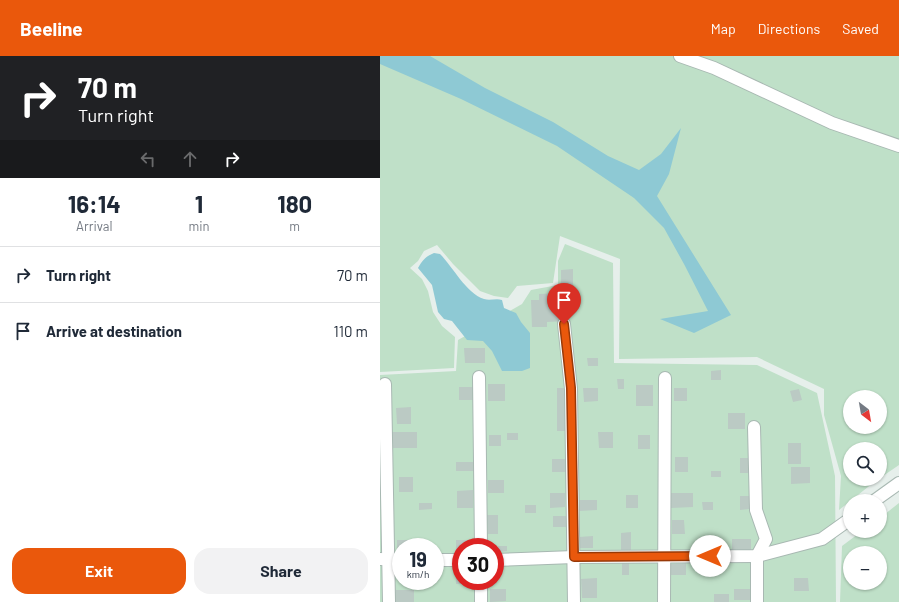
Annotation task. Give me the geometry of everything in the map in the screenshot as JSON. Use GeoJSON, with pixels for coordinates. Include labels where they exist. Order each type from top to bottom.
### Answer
{"type":"FeatureCollection","features":[{"type":"Feature","properties":{"kind":"street"},"geometry":{"type":"LineString","coordinates":[[680,56],[714,68],[832,122],[899,146]]}},
{"type":"Feature","properties":{"kind":"street"},"geometry":{"type":"LineString","coordinates":[[564,324],[571,388],[574,602]]}},
{"type":"Feature","properties":{"kind":"street"},"geometry":{"type":"LineString","coordinates":[[479,377],[481,538]]}},
{"type":"Feature","properties":{"kind":"street"},"geometry":{"type":"LineString","coordinates":[[664,602],[665,378]]}},
{"type":"Feature","properties":{"kind":"street"},"geometry":{"type":"LineString","coordinates":[[385,384],[384,559],[389,602]]}},
{"type":"Feature","properties":{"kind":"street"},"geometry":{"type":"LineString","coordinates":[[754,428],[756,510],[766,539],[757,556],[758,602]]}},
{"type":"Feature","properties":{"kind":"street"},"geometry":{"type":"LineString","coordinates":[[883,494],[899,482]]}},
{"type":"Feature","properties":{"kind":"street"},"geometry":{"type":"LineString","coordinates":[[504,560],[574,557],[757,556],[822,539],[843,524]]}},
{"type":"Feature","properties":{"kind":"street"},"geometry":{"type":"LineString","coordinates":[[481,590],[481,602]]}},
{"type":"Feature","properties":{"kind":"green space"},"geometry":{"type":"Polygon","coordinates":[[[380,56],[899,56],[899,465],[887,473],[887,442],[843,442],[843,486],[869,486],[859,494],[843,494],[843,507],[839,510],[841,476],[824,415],[824,389],[757,357],[619,359],[620,259],[560,236],[553,283],[517,286],[508,298],[494,296],[480,291],[453,264],[437,245],[424,251],[418,261],[410,268],[422,279],[428,291],[433,312],[442,326],[455,337],[454,368],[380,372],[380,56]]]}},
{"type":"Feature","properties":{"kind":"green space"},"geometry":{"type":"Polygon","coordinates":[[[565,244],[613,263],[614,363],[757,365],[817,393],[835,476],[836,602],[380,602],[380,375],[456,371],[458,340],[522,304],[531,290],[558,285],[558,261],[565,244]]]}},
{"type":"Feature","properties":{"kind":"green space"},"geometry":{"type":"Polygon","coordinates":[[[899,503],[899,602],[840,602],[842,546],[853,538],[887,538],[887,512],[899,503]]]}},
{"type":"Feature","properties":{"kind":"water"},"geometry":{"type":"Polygon","coordinates":[[[380,56],[430,56],[485,88],[553,122],[608,156],[639,170],[661,154],[681,128],[669,174],[657,196],[731,315],[694,333],[660,319],[708,311],[664,228],[634,198],[557,146],[461,99],[380,64],[380,56]]]}},
{"type":"Feature","properties":{"kind":"water"},"geometry":{"type":"Polygon","coordinates":[[[434,253],[440,254],[445,259],[466,286],[477,296],[486,300],[502,300],[504,308],[516,313],[530,333],[530,368],[522,371],[502,371],[492,351],[483,341],[467,340],[452,321],[444,319],[438,312],[432,285],[418,268],[424,259],[434,253]]]}},
{"type":"Feature","properties":{"kind":"building"},"geometry":{"type":"Polygon","coordinates":[[[573,269],[573,302],[567,302],[567,321],[547,322],[547,327],[532,327],[531,300],[539,300],[539,294],[561,293],[561,270],[573,269]]]}},
{"type":"Feature","properties":{"kind":"building"},"geometry":{"type":"Polygon","coordinates":[[[464,348],[485,348],[485,363],[465,363],[464,348]]]}},
{"type":"Feature","properties":{"kind":"building"},"geometry":{"type":"Polygon","coordinates":[[[587,358],[598,358],[598,366],[588,366],[587,358]]]}},
{"type":"Feature","properties":{"kind":"building"},"geometry":{"type":"Polygon","coordinates":[[[721,370],[721,380],[711,380],[711,371],[721,370]]]}},
{"type":"Feature","properties":{"kind":"building"},"geometry":{"type":"Polygon","coordinates":[[[617,379],[624,379],[624,389],[618,389],[617,379]]]}},
{"type":"Feature","properties":{"kind":"building"},"geometry":{"type":"Polygon","coordinates":[[[488,384],[505,384],[505,401],[488,401],[488,384]]]}},
{"type":"Feature","properties":{"kind":"building"},"geometry":{"type":"Polygon","coordinates":[[[636,385],[653,385],[653,406],[636,406],[636,385]]]}},
{"type":"Feature","properties":{"kind":"building"},"geometry":{"type":"Polygon","coordinates":[[[459,387],[474,387],[475,400],[459,400],[459,387]]]}},
{"type":"Feature","properties":{"kind":"building"},"geometry":{"type":"Polygon","coordinates":[[[557,388],[568,388],[569,431],[557,431],[557,388]]]}},
{"type":"Feature","properties":{"kind":"building"},"geometry":{"type":"Polygon","coordinates":[[[583,388],[598,388],[598,401],[584,402],[583,388]]]}},
{"type":"Feature","properties":{"kind":"building"},"geometry":{"type":"Polygon","coordinates":[[[674,388],[687,388],[687,401],[674,401],[674,388]]]}},
{"type":"Feature","properties":{"kind":"building"},"geometry":{"type":"Polygon","coordinates":[[[799,389],[802,400],[793,402],[790,391],[799,389]]]}},
{"type":"Feature","properties":{"kind":"building"},"geometry":{"type":"Polygon","coordinates":[[[411,407],[411,424],[397,424],[396,408],[411,407]]]}},
{"type":"Feature","properties":{"kind":"building"},"geometry":{"type":"Polygon","coordinates":[[[728,413],[745,413],[745,429],[728,429],[728,413]]]}},
{"type":"Feature","properties":{"kind":"building"},"geometry":{"type":"Polygon","coordinates":[[[392,432],[417,432],[417,448],[393,448],[392,432]]]}},
{"type":"Feature","properties":{"kind":"building"},"geometry":{"type":"Polygon","coordinates":[[[598,432],[613,432],[613,448],[599,448],[598,432]]]}},
{"type":"Feature","properties":{"kind":"building"},"geometry":{"type":"Polygon","coordinates":[[[507,433],[518,433],[518,440],[507,440],[507,433]]]}},
{"type":"Feature","properties":{"kind":"building"},"geometry":{"type":"Polygon","coordinates":[[[489,435],[501,435],[501,446],[489,446],[489,435]]]}},
{"type":"Feature","properties":{"kind":"building"},"geometry":{"type":"Polygon","coordinates":[[[638,435],[650,435],[650,449],[638,449],[638,435]]]}},
{"type":"Feature","properties":{"kind":"building"},"geometry":{"type":"Polygon","coordinates":[[[788,443],[801,443],[801,464],[788,464],[788,443]]]}},
{"type":"Feature","properties":{"kind":"building"},"geometry":{"type":"Polygon","coordinates":[[[675,457],[688,457],[688,472],[675,472],[675,457]]]}},
{"type":"Feature","properties":{"kind":"building"},"geometry":{"type":"Polygon","coordinates":[[[740,458],[749,458],[749,473],[740,473],[740,458]]]}},
{"type":"Feature","properties":{"kind":"building"},"geometry":{"type":"Polygon","coordinates":[[[552,459],[567,459],[567,472],[552,472],[552,459]]]}},
{"type":"Feature","properties":{"kind":"building"},"geometry":{"type":"Polygon","coordinates":[[[456,462],[474,462],[474,471],[456,471],[456,462]]]}},
{"type":"Feature","properties":{"kind":"building"},"geometry":{"type":"Polygon","coordinates":[[[791,467],[810,467],[810,483],[791,484],[791,467]]]}},
{"type":"Feature","properties":{"kind":"building"},"geometry":{"type":"Polygon","coordinates":[[[711,471],[721,471],[721,477],[711,477],[711,471]]]}},
{"type":"Feature","properties":{"kind":"building"},"geometry":{"type":"Polygon","coordinates":[[[399,477],[413,477],[413,492],[399,492],[399,477]]]}},
{"type":"Feature","properties":{"kind":"building"},"geometry":{"type":"Polygon","coordinates":[[[488,480],[504,480],[504,493],[488,493],[488,480]]]}},
{"type":"Feature","properties":{"kind":"building"},"geometry":{"type":"Polygon","coordinates":[[[473,490],[473,508],[457,508],[457,491],[473,490]]]}},
{"type":"Feature","properties":{"kind":"building"},"geometry":{"type":"Polygon","coordinates":[[[550,493],[565,493],[565,507],[550,508],[550,493]]]}},
{"type":"Feature","properties":{"kind":"building"},"geometry":{"type":"Polygon","coordinates":[[[671,493],[693,493],[693,507],[671,508],[671,493]]]}},
{"type":"Feature","properties":{"kind":"building"},"geometry":{"type":"Polygon","coordinates":[[[626,495],[638,495],[638,508],[626,508],[626,495]]]}},
{"type":"Feature","properties":{"kind":"building"},"geometry":{"type":"Polygon","coordinates":[[[740,496],[749,496],[749,509],[740,510],[740,496]]]}},
{"type":"Feature","properties":{"kind":"building"},"geometry":{"type":"Polygon","coordinates":[[[579,500],[597,500],[597,510],[579,511],[579,500]]]}},
{"type":"Feature","properties":{"kind":"building"},"geometry":{"type":"Polygon","coordinates":[[[702,502],[713,502],[713,510],[703,510],[702,502]]]}},
{"type":"Feature","properties":{"kind":"building"},"geometry":{"type":"Polygon","coordinates":[[[419,503],[432,503],[432,509],[419,510],[419,503]]]}},
{"type":"Feature","properties":{"kind":"building"},"geometry":{"type":"Polygon","coordinates":[[[525,505],[536,505],[536,513],[525,513],[525,505]]]}},
{"type":"Feature","properties":{"kind":"building"},"geometry":{"type":"Polygon","coordinates":[[[487,515],[498,515],[498,534],[488,534],[487,515]]]}},
{"type":"Feature","properties":{"kind":"building"},"geometry":{"type":"Polygon","coordinates":[[[553,516],[567,516],[567,527],[553,527],[553,516]]]}},
{"type":"Feature","properties":{"kind":"building"},"geometry":{"type":"Polygon","coordinates":[[[672,520],[684,520],[685,534],[672,534],[672,520]]]}},
{"type":"Feature","properties":{"kind":"building"},"geometry":{"type":"Polygon","coordinates":[[[631,532],[631,551],[621,551],[621,533],[631,532]]]}},
{"type":"Feature","properties":{"kind":"building"},"geometry":{"type":"Polygon","coordinates":[[[593,536],[593,548],[579,548],[579,537],[593,536]]]}},
{"type":"Feature","properties":{"kind":"building"},"geometry":{"type":"Polygon","coordinates":[[[732,539],[751,539],[751,551],[732,551],[732,539]]]}},
{"type":"Feature","properties":{"kind":"building"},"geometry":{"type":"Polygon","coordinates":[[[504,546],[507,546],[507,551],[504,551],[504,546]]]}},
{"type":"Feature","properties":{"kind":"building"},"geometry":{"type":"Polygon","coordinates":[[[622,563],[629,563],[629,575],[622,575],[622,563]]]}},
{"type":"Feature","properties":{"kind":"building"},"geometry":{"type":"Polygon","coordinates":[[[686,563],[686,575],[670,575],[670,564],[686,563]]]}},
{"type":"Feature","properties":{"kind":"building"},"geometry":{"type":"Polygon","coordinates":[[[597,578],[597,598],[582,598],[581,579],[597,578]]]}},
{"type":"Feature","properties":{"kind":"building"},"geometry":{"type":"Polygon","coordinates":[[[794,578],[808,578],[809,591],[794,591],[794,578]]]}},
{"type":"Feature","properties":{"kind":"building"},"geometry":{"type":"Polygon","coordinates":[[[506,589],[506,601],[490,602],[490,590],[506,589]]]}},
{"type":"Feature","properties":{"kind":"building"},"geometry":{"type":"Polygon","coordinates":[[[734,589],[752,589],[752,600],[734,600],[734,589]]]}},
{"type":"Feature","properties":{"kind":"building"},"geometry":{"type":"Polygon","coordinates":[[[394,590],[414,590],[414,602],[394,602],[394,590]]]}},
{"type":"Feature","properties":{"kind":"building"},"geometry":{"type":"Polygon","coordinates":[[[714,594],[729,594],[729,602],[714,602],[714,594]]]}},
{"type":"Feature","properties":{"kind":"route"},"geometry":{"type":"LineString","coordinates":[[564,324],[571,388],[574,557],[710,556]]}}]}
